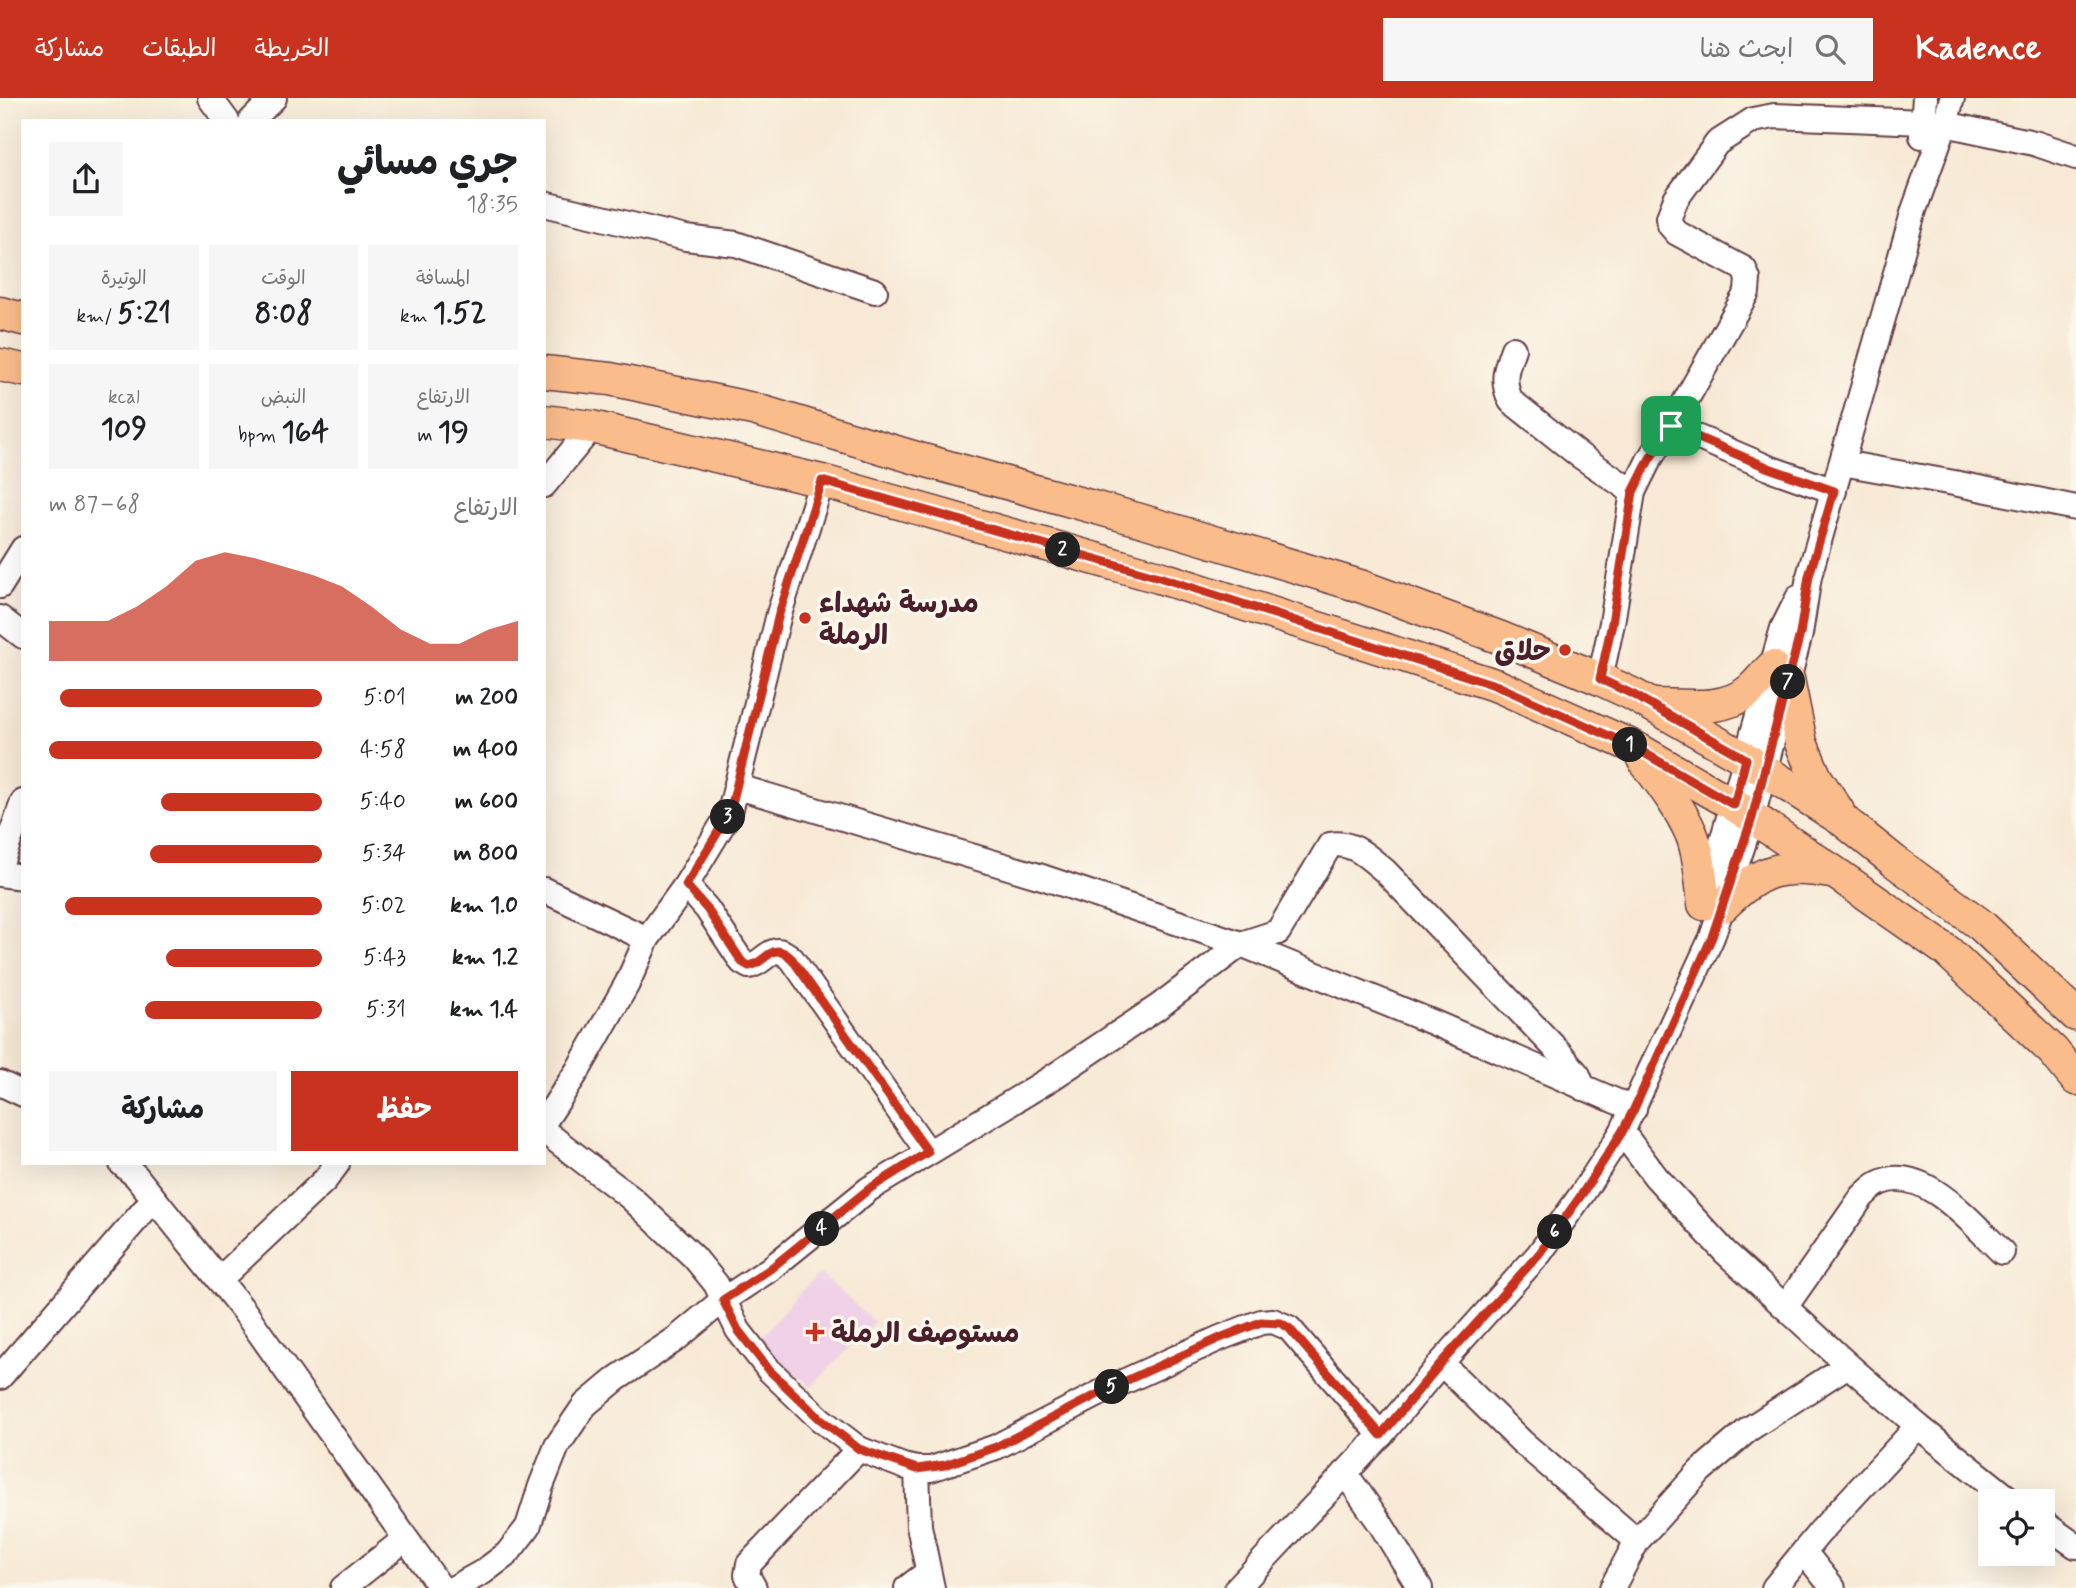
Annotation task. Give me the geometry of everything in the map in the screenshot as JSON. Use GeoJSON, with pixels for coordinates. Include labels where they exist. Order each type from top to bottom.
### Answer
{"type":"FeatureCollection","features":[{"type":"Feature","properties":{"kind":"main road"},"geometry":{"type":"LineString","coordinates":[[0,313],[21,318]]}},
{"type":"Feature","properties":{"kind":"main road"},"geometry":{"type":"LineString","coordinates":[[546,372],[610,379],[753,409],[923,460],[1140,520],[1360,586],[1501,638],[1600,679],[1755,764],[1844,821],[1981,925],[2076,1016]]}},
{"type":"Feature","properties":{"kind":"main road"},"geometry":{"type":"LineString","coordinates":[[546,421],[592,427],[822,481],[1159,577],[1498,686],[1634,747],[1743,812],[1834,872],[1947,951],[2053,1051],[2076,1079]]}},
{"type":"Feature","properties":{"kind":"main road"},"geometry":{"type":"LineString","coordinates":[[1651,705],[1711,706],[1734,699],[1780,673],[1801,743],[1816,778],[1844,821]]}},
{"type":"Feature","properties":{"kind":"main road"},"geometry":{"type":"LineString","coordinates":[[1634,747],[1676,805],[1692,835],[1714,905],[1761,875],[1774,871],[1809,868],[1834,872]]}},
{"type":"Feature","properties":{"kind":"street"},"geometry":{"type":"LineString","coordinates":[[210,98],[226,119]]}},
{"type":"Feature","properties":{"kind":"street"},"geometry":{"type":"LineString","coordinates":[[1237,1588],[1381,1435],[1441,1363],[1539,1254],[1582,1194],[1634,1109],[1712,937],[1714,905],[1743,812],[1780,673],[1800,634],[1809,576],[1914,210],[1931,115],[1952,98]]}},
{"type":"Feature","properties":{"kind":"street"},"geometry":{"type":"LineString","coordinates":[[1600,679],[1633,492],[1749,284],[1744,269],[1677,233],[1670,225],[1669,217],[1676,199],[1717,143],[1753,120],[1774,116],[1931,115],[2076,157]]}},
{"type":"Feature","properties":{"kind":"street"},"geometry":{"type":"LineString","coordinates":[[546,204],[686,238],[736,244],[875,291]]}},
{"type":"Feature","properties":{"kind":"street"},"geometry":{"type":"LineString","coordinates":[[1513,349],[1504,375],[1506,391],[1511,401],[1633,492]]}},
{"type":"Feature","properties":{"kind":"street"},"geometry":{"type":"LineString","coordinates":[[1671,426],[1769,468],[1834,491]]}},
{"type":"Feature","properties":{"kind":"street"},"geometry":{"type":"LineString","coordinates":[[546,483],[592,427]]}},
{"type":"Feature","properties":{"kind":"street"},"geometry":{"type":"LineString","coordinates":[[1842,463],[1954,482],[2076,508]]}},
{"type":"Feature","properties":{"kind":"street"},"geometry":{"type":"LineString","coordinates":[[546,1119],[627,984],[647,939],[686,885],[730,812],[779,614],[822,481]]}},
{"type":"Feature","properties":{"kind":"street"},"geometry":{"type":"LineString","coordinates":[[0,586],[21,552]]}},
{"type":"Feature","properties":{"kind":"street"},"geometry":{"type":"LineString","coordinates":[[0,618],[21,634]]}},
{"type":"Feature","properties":{"kind":"street"},"geometry":{"type":"LineString","coordinates":[[738,787],[1042,877],[1241,944],[1634,1109]]}},
{"type":"Feature","properties":{"kind":"street"},"geometry":{"type":"LineString","coordinates":[[0,866],[21,808]]}},
{"type":"Feature","properties":{"kind":"street"},"geometry":{"type":"LineString","coordinates":[[454,1588],[483,1572],[507,1553],[528,1527],[557,1446],[586,1405],[616,1379],[676,1339],[723,1300],[790,1254],[869,1189],[1050,1080],[1158,1007],[1241,944],[1273,935],[1282,928],[1329,846],[1339,843],[1354,848],[1385,871],[1560,1053],[1578,1075],[1583,1088]]}},
{"type":"Feature","properties":{"kind":"street"},"geometry":{"type":"LineString","coordinates":[[0,874],[21,877]]}},
{"type":"Feature","properties":{"kind":"street"},"geometry":{"type":"LineString","coordinates":[[686,885],[707,909],[742,962],[749,966],[756,965],[770,952],[778,951],[786,953],[792,959],[928,1152]]}},
{"type":"Feature","properties":{"kind":"street"},"geometry":{"type":"LineString","coordinates":[[546,891],[647,939]]}},
{"type":"Feature","properties":{"kind":"street"},"geometry":{"type":"LineString","coordinates":[[0,1083],[21,1093]]}},
{"type":"Feature","properties":{"kind":"street"},"geometry":{"type":"LineString","coordinates":[[1622,1132],[1678,1202],[1725,1252],[1848,1365],[1997,1489]]}},
{"type":"Feature","properties":{"kind":"street"},"geometry":{"type":"LineString","coordinates":[[546,1133],[640,1206],[694,1257],[716,1284],[738,1330],[769,1370],[820,1419],[859,1449],[917,1469],[945,1465],[996,1447],[1110,1388],[1220,1338],[1261,1322],[1273,1321],[1289,1328],[1381,1435]]}},
{"type":"Feature","properties":{"kind":"street"},"geometry":{"type":"LineString","coordinates":[[123,1165],[154,1199],[244,1311],[441,1588]]}},
{"type":"Feature","properties":{"kind":"street"},"geometry":{"type":"LineString","coordinates":[[219,1280],[325,1180],[336,1165]]}},
{"type":"Feature","properties":{"kind":"street"},"geometry":{"type":"LineString","coordinates":[[1786,1306],[1862,1197],[1877,1183],[1903,1178],[1948,1201],[1966,1214],[2002,1252]]}},
{"type":"Feature","properties":{"kind":"street"},"geometry":{"type":"LineString","coordinates":[[0,1377],[154,1199]]}},
{"type":"Feature","properties":{"kind":"street"},"geometry":{"type":"LineString","coordinates":[[1441,1363],[1522,1442],[1637,1541]]}},
{"type":"Feature","properties":{"kind":"street"},"geometry":{"type":"LineString","coordinates":[[1612,1588],[1637,1541],[1700,1471],[1749,1429],[1848,1365]]}},
{"type":"Feature","properties":{"kind":"street"},"geometry":{"type":"LineString","coordinates":[[1774,1588],[1819,1533],[1918,1426]]}},
{"type":"Feature","properties":{"kind":"street"},"geometry":{"type":"LineString","coordinates":[[754,1588],[747,1575],[749,1564],[859,1449]]}},
{"type":"Feature","properties":{"kind":"street"},"geometry":{"type":"LineString","coordinates":[[908,1588],[930,1580],[919,1526],[917,1469]]}},
{"type":"Feature","properties":{"kind":"street"},"geometry":{"type":"LineString","coordinates":[[1345,1473],[1380,1522],[1420,1588]]}},
{"type":"Feature","properties":{"kind":"street"},"geometry":{"type":"LineString","coordinates":[[2055,1531],[2076,1546]]}},
{"type":"Feature","properties":{"kind":"street"},"geometry":{"type":"LineString","coordinates":[[343,1588],[405,1539]]}},
{"type":"Feature","properties":{"kind":"street"},"geometry":{"type":"LineString","coordinates":[[1805,1553],[1833,1588]]}},
{"type":"Feature","properties":{"kind":"shaded area","name":"مستوصف الرملة"},"geometry":{"type":"Polygon","coordinates":[[[820,1273],[874,1322],[811,1387],[757,1341],[820,1273]]]}},
{"type":"Feature","properties":{"kind":"place","name":"مدرسة شهداء الرملة"},"geometry":{"type":"Point","coordinates":[805,618]}},
{"type":"Feature","properties":{"kind":"place","name":"حلاق"},"geometry":{"type":"Point","coordinates":[1565,650]}},
{"type":"Feature","properties":{"kind":"place","name":"مستوصف الرملة"},"geometry":{"type":"Point","coordinates":[815,1332]}},
{"type":"Feature","properties":{"kind":"route"},"geometry":{"type":"LineString","coordinates":[[1671,426],[1769,468],[1834,491],[1809,576],[1800,634],[1752,818],[1712,937],[1622,1132],[1539,1254],[1441,1363],[1381,1435],[1289,1328],[1273,1321],[1261,1322],[1220,1338],[1110,1388],[996,1447],[932,1469],[903,1466],[859,1449],[820,1419],[769,1370],[738,1330],[723,1300],[770,1269],[869,1189],[928,1152],[792,959],[786,953],[778,951],[770,952],[756,965],[749,966],[742,962],[707,909],[686,885],[730,812],[779,614],[822,481],[1159,577],[1498,686],[1634,747],[1734,805],[1746,759],[1632,694],[1600,679],[1633,492],[1649,460],[1671,426]]}}]}
